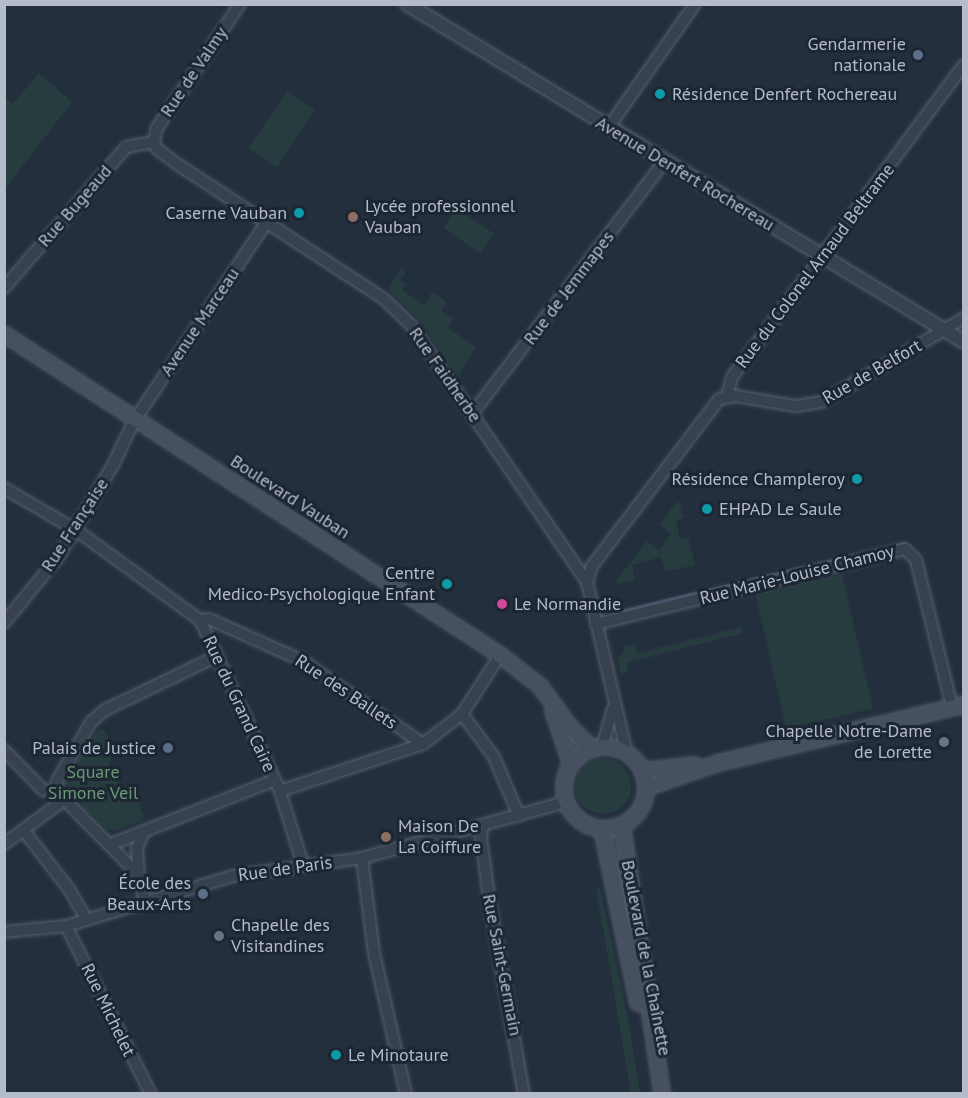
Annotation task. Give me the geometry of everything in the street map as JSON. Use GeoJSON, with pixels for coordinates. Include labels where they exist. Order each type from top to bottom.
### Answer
{"type":"FeatureCollection","features":[{"type":"Feature","properties":{"kind":"main road","name":"Boulevard Vauban"},"geometry":{"type":"LineString","coordinates":[[4,334],[134,421],[500,655],[531,678],[598,748]]}},
{"type":"Feature","properties":{"kind":"main road","name":"Boulevard Vauban"},"geometry":{"type":"LineString","coordinates":[[549,698],[572,764]]}},
{"type":"Feature","properties":{"kind":"main road"},"geometry":{"type":"LineString","coordinates":[[645,788],[718,763],[958,706]]}},
{"type":"Feature","properties":{"kind":"main road"},"geometry":{"type":"LineString","coordinates":[[598,748],[627,754],[642,771],[645,788],[638,811],[622,825],[602,829],[580,821],[566,802],[566,776],[572,764],[598,748]]}},
{"type":"Feature","properties":{"kind":"main road"},"geometry":{"type":"LineString","coordinates":[[642,771],[718,763]]}},
{"type":"Feature","properties":{"kind":"main road"},"geometry":{"type":"LineString","coordinates":[[622,825],[662,1094]]}},
{"type":"Feature","properties":{"kind":"main road","name":"Boulevard de la Chaînette"},"geometry":{"type":"LineString","coordinates":[[602,829],[655,1094]]}},
{"type":"Feature","properties":{"kind":"street","name":"Rue de Valmy"},"geometry":{"type":"LineString","coordinates":[[154,142],[157,128],[240,4]]}},
{"type":"Feature","properties":{"kind":"street","name":"Avenue Denfert Rochereau"},"geometry":{"type":"LineString","coordinates":[[407,4],[963,342]]}},
{"type":"Feature","properties":{"kind":"street"},"geometry":{"type":"LineString","coordinates":[[608,128],[695,4]]}},
{"type":"Feature","properties":{"kind":"street","name":"Rue du Colonel Arnaud Beltrame"},"geometry":{"type":"LineString","coordinates":[[587,582],[590,568],[701,419],[713,404],[727,396],[732,377],[963,65]]}},
{"type":"Feature","properties":{"kind":"street","name":"Rue Faidherbe"},"geometry":{"type":"LineString","coordinates":[[154,142],[156,148],[177,164],[384,299],[411,325],[587,582],[627,754]]}},
{"type":"Feature","properties":{"kind":"street","name":"Rue Bugeaud"},"geometry":{"type":"LineString","coordinates":[[4,288],[126,147],[154,142]]}},
{"type":"Feature","properties":{"kind":"street","name":"Rue de Jemmapes"},"geometry":{"type":"LineString","coordinates":[[472,414],[664,162]]}},
{"type":"Feature","properties":{"kind":"street","name":"Avenue Marceau"},"geometry":{"type":"LineString","coordinates":[[134,421],[266,223]]}},
{"type":"Feature","properties":{"kind":"street","name":"Rue de Belfort"},"geometry":{"type":"LineString","coordinates":[[727,396],[809,406],[963,318]]}},
{"type":"Feature","properties":{"kind":"street","name":"Rue Française"},"geometry":{"type":"LineString","coordinates":[[6,616],[76,530],[134,421]]}},
{"type":"Feature","properties":{"kind":"street","name":"Rue du Grand Caire"},"geometry":{"type":"LineString","coordinates":[[4,488],[76,530],[200,620],[280,791],[303,865]]}},
{"type":"Feature","properties":{"kind":"street","name":"Rue Marie-Louise Chamoy"},"geometry":{"type":"LineString","coordinates":[[596,624],[905,549],[916,560],[958,706]]}},
{"type":"Feature","properties":{"kind":"street","name":"Rue des Ballets"},"geometry":{"type":"LineString","coordinates":[[200,620],[209,619],[303,661],[423,744]]}},
{"type":"Feature","properties":{"kind":"street"},"geometry":{"type":"LineString","coordinates":[[280,791],[423,744],[462,714],[500,655]]}},
{"type":"Feature","properties":{"kind":"street"},"geometry":{"type":"LineString","coordinates":[[61,796],[57,781],[91,722],[105,710],[217,656]]}},
{"type":"Feature","properties":{"kind":"street","name":"Rue Faidherbe"},"geometry":{"type":"LineString","coordinates":[[598,748],[614,706]]}},
{"type":"Feature","properties":{"kind":"street"},"geometry":{"type":"LineString","coordinates":[[462,714],[494,757],[519,816]]}},
{"type":"Feature","properties":{"kind":"street"},"geometry":{"type":"LineString","coordinates":[[4,750],[43,790],[61,796],[109,845],[139,880]]}},
{"type":"Feature","properties":{"kind":"street"},"geometry":{"type":"LineString","coordinates":[[109,845],[275,780]]}},
{"type":"Feature","properties":{"kind":"street"},"geometry":{"type":"LineString","coordinates":[[4,844],[24,831],[61,796]]}},
{"type":"Feature","properties":{"kind":"street","name":"Rue de Paris"},"geometry":{"type":"LineString","coordinates":[[4,932],[30,933],[66,926],[145,900],[233,876],[362,858],[479,831],[566,802]]}},
{"type":"Feature","properties":{"kind":"street"},"geometry":{"type":"LineString","coordinates":[[24,831],[69,889],[86,919]]}},
{"type":"Feature","properties":{"kind":"street","name":"Rue Saint-Germain"},"geometry":{"type":"LineString","coordinates":[[479,831],[524,1094]]}},
{"type":"Feature","properties":{"kind":"street"},"geometry":{"type":"LineString","coordinates":[[144,833],[137,849],[139,880],[145,900]]}},
{"type":"Feature","properties":{"kind":"street"},"geometry":{"type":"LineString","coordinates":[[362,858],[374,953],[406,1094]]}},
{"type":"Feature","properties":{"kind":"street","name":"Rue Michelet"},"geometry":{"type":"LineString","coordinates":[[66,926],[151,1094]]}},
{"type":"Feature","properties":{"kind":"green space"},"geometry":{"type":"Polygon","coordinates":[[[39,73],[72,102],[5,189],[5,97],[13,104],[39,73]]]}},
{"type":"Feature","properties":{"kind":"green space"},"geometry":{"type":"Polygon","coordinates":[[[287,91],[315,110],[277,167],[248,148],[287,91]]]}},
{"type":"Feature","properties":{"kind":"green space"},"geometry":{"type":"Polygon","coordinates":[[[457,208],[494,234],[480,253],[443,228],[457,208]]]}},
{"type":"Feature","properties":{"kind":"green space"},"geometry":{"type":"Polygon","coordinates":[[[401,268],[406,272],[400,280],[405,284],[402,290],[424,305],[432,292],[447,302],[441,311],[454,318],[448,328],[476,347],[458,377],[422,323],[388,289],[401,268]]]}},
{"type":"Feature","properties":{"kind":"green space"},"geometry":{"type":"Polygon","coordinates":[[[680,502],[684,518],[676,520],[680,539],[688,538],[695,565],[665,572],[661,557],[632,565],[635,580],[613,585],[647,541],[659,550],[671,534],[659,525],[675,504],[680,502]]]}},
{"type":"Feature","properties":{"kind":"green space"},"geometry":{"type":"Polygon","coordinates":[[[842,574],[873,708],[786,728],[755,594],[842,574]]]}},
{"type":"Feature","properties":{"kind":"green space"},"geometry":{"type":"Polygon","coordinates":[[[741,627],[743,633],[627,663],[628,672],[620,674],[618,658],[624,652],[623,647],[635,644],[637,653],[741,627]]]}},
{"type":"Feature","properties":{"kind":"green space","name":"Square Simone Veil"},"geometry":{"type":"Polygon","coordinates":[[[103,729],[114,748],[109,765],[120,790],[136,796],[144,816],[142,821],[113,831],[107,830],[85,809],[65,783],[95,732],[103,729]]]}},
{"type":"Feature","properties":{"kind":"green space"},"geometry":{"type":"Polygon","coordinates":[[[603,758],[614,760],[623,766],[629,775],[631,786],[629,797],[623,806],[614,812],[603,814],[592,812],[583,806],[577,797],[575,786],[577,775],[583,766],[592,760],[603,758]]]}},
{"type":"Feature","properties":{"kind":"green space"},"geometry":{"type":"Polygon","coordinates":[[[596,888],[600,888],[629,1024],[640,1093],[631,1093],[596,888]]]}},
{"type":"Feature","properties":{"kind":"waterway"},"geometry":{"type":"LineString","coordinates":[[707,590],[904,543]]}},
{"type":"Feature","properties":{"kind":"waterway"},"geometry":{"type":"LineString","coordinates":[[625,610],[698,592]]}},
{"type":"Feature","properties":{"kind":"place","name":"Gendarmerie nationale"},"geometry":{"type":"Point","coordinates":[918,55]}},
{"type":"Feature","properties":{"kind":"place","name":"Résidence Denfert Rochereau"},"geometry":{"type":"Point","coordinates":[660,94]}},
{"type":"Feature","properties":{"kind":"place","name":"Caserne Vauban"},"geometry":{"type":"Point","coordinates":[299,213]}},
{"type":"Feature","properties":{"kind":"place","name":"Lycée professionnel Vauban"},"geometry":{"type":"Point","coordinates":[353,217]}},
{"type":"Feature","properties":{"kind":"place","name":"Résidence Champleroy"},"geometry":{"type":"Point","coordinates":[857,479]}},
{"type":"Feature","properties":{"kind":"place","name":"EHPAD Le Saule"},"geometry":{"type":"Point","coordinates":[707,509]}},
{"type":"Feature","properties":{"kind":"place","name":"Centre Medico-Psychologique Enfant"},"geometry":{"type":"Point","coordinates":[447,584]}},
{"type":"Feature","properties":{"kind":"place","name":"Le Normandie"},"geometry":{"type":"Point","coordinates":[502,604]}},
{"type":"Feature","properties":{"kind":"place","name":"Chapelle Notre-Dame de Lorette"},"geometry":{"type":"Point","coordinates":[944,742]}},
{"type":"Feature","properties":{"kind":"place","name":"Palais de Justice"},"geometry":{"type":"Point","coordinates":[168,748]}},
{"type":"Feature","properties":{"kind":"place","name":"Maison De La Coiffure"},"geometry":{"type":"Point","coordinates":[386,837]}},
{"type":"Feature","properties":{"kind":"place","name":"École des Beaux-Arts"},"geometry":{"type":"Point","coordinates":[203,894]}},
{"type":"Feature","properties":{"kind":"place","name":"Chapelle des Visitandines"},"geometry":{"type":"Point","coordinates":[219,936]}},
{"type":"Feature","properties":{"kind":"place","name":"Le Minotaure"},"geometry":{"type":"Point","coordinates":[336,1055]}}]}
